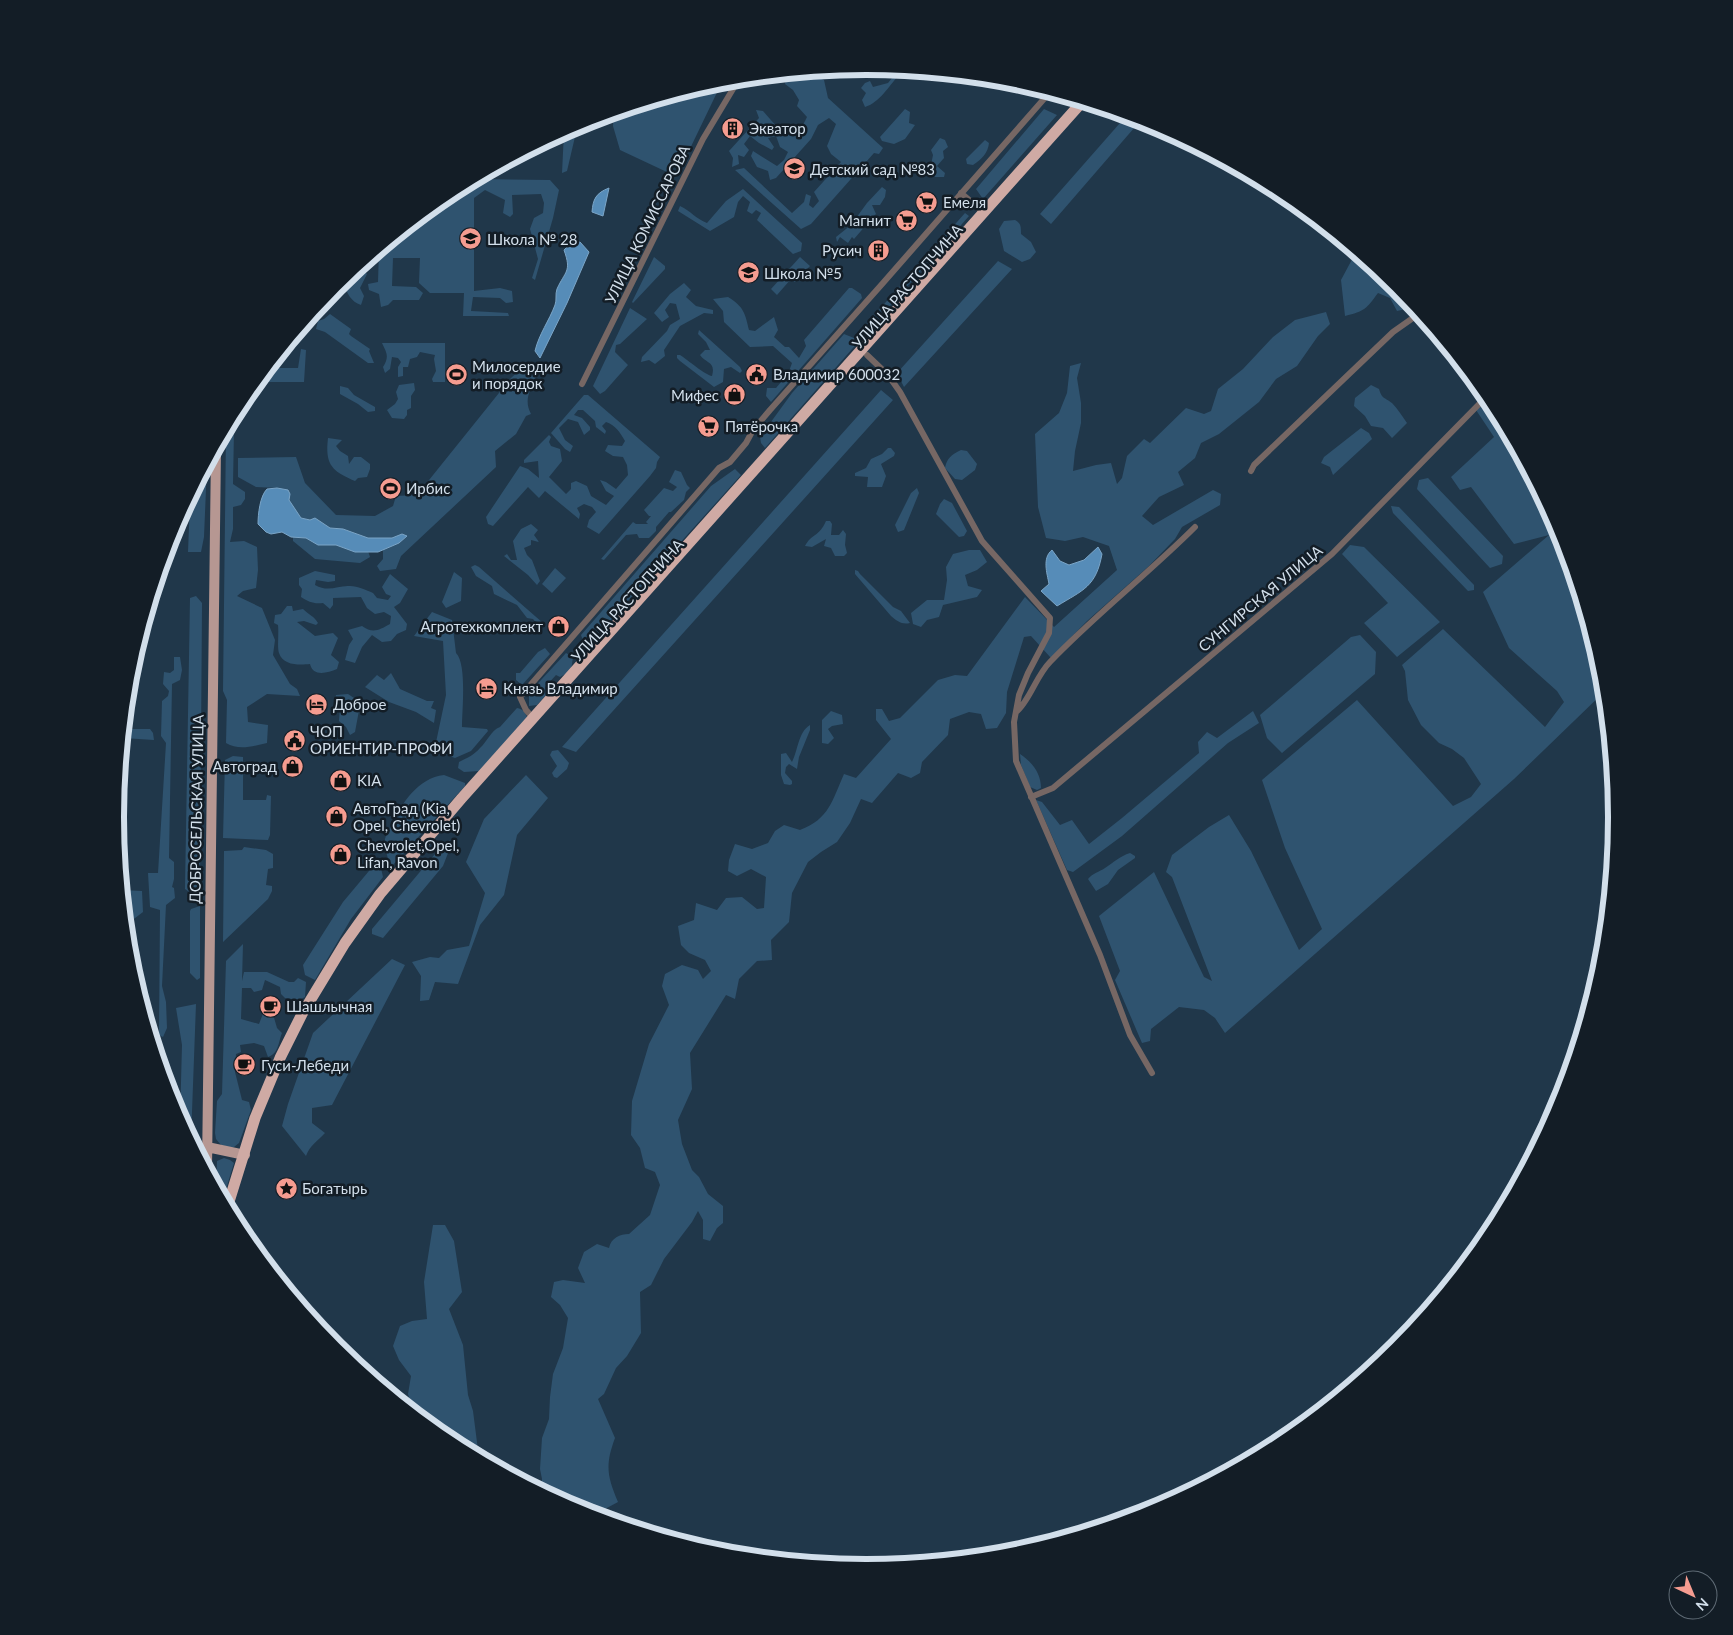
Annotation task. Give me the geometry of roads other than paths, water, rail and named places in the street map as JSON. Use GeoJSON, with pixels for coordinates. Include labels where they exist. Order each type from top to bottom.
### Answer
{"type":"FeatureCollection","features":[{"type":"Feature","properties":{"kind":"highway","name":"УЛИЦА РАСТОПЧИНА"},"geometry":{"type":"LineString","coordinates":[[230,1201],[255,1118],[280,1058],[302,1014],[345,944],[380,894],[533,718],[1078,106]]}},
{"type":"Feature","properties":{"kind":"highway","name":"УЛИЦА РАСТОПЧИНА"},"geometry":{"type":"LineString","coordinates":[[245,1155],[278,1076],[300,1032],[353,942],[385,898],[470,799],[1085,108]]}},
{"type":"Feature","properties":{"kind":"main road","name":"ДОБРОСЕЛЬСКАЯ УЛИЦА"},"geometry":{"type":"LineString","coordinates":[[207,1158],[216,460]]}},
{"type":"Feature","properties":{"kind":"main road"},"geometry":{"type":"LineString","coordinates":[[207,1147],[245,1155]]}},
{"type":"Feature","properties":{"kind":"street","name":"УЛИЦА КОМИССАРОВА"},"geometry":{"type":"LineString","coordinates":[[582,384],[703,139],[734,87]]}},
{"type":"Feature","properties":{"kind":"street","name":"УЛИЦА РАСТОПЧИНА"},"geometry":{"type":"LineString","coordinates":[[533,718],[526,710],[520,697],[719,468],[730,462],[770,410],[1045,98]]}},
{"type":"Feature","properties":{"kind":"street"},"geometry":{"type":"LineString","coordinates":[[961,193],[983,212]]}},
{"type":"Feature","properties":{"kind":"street"},"geometry":{"type":"LineString","coordinates":[[1251,471],[1254,465],[1393,332],[1415,317]]}},
{"type":"Feature","properties":{"kind":"street"},"geometry":{"type":"LineString","coordinates":[[866,355],[888,376],[900,392],[982,541],[1050,618],[1049,633],[1019,695],[1014,722],[1016,761],[1100,955],[1130,1035],[1152,1073]]}},
{"type":"Feature","properties":{"kind":"street","name":"СУНГИРСКАЯ УЛИЦА"},"geometry":{"type":"LineString","coordinates":[[1031,797],[1053,788],[1332,554],[1482,402]]}},
{"type":"Feature","properties":{"kind":"street"},"geometry":{"type":"LineString","coordinates":[[1016,712],[1022,707],[1035,682],[1048,664],[1098,616],[1162,561],[1195,528]]}},
{"type":"Feature","properties":{"kind":"place","name":"Экватор"},"geometry":{"type":"Point","coordinates":[733,128]}},
{"type":"Feature","properties":{"kind":"place","name":"Детский сад №83"},"geometry":{"type":"Point","coordinates":[794,169]}},
{"type":"Feature","properties":{"kind":"place","name":"Емеля"},"geometry":{"type":"Point","coordinates":[927,202]}},
{"type":"Feature","properties":{"kind":"place","name":"Магнит"},"geometry":{"type":"Point","coordinates":[907,220]}},
{"type":"Feature","properties":{"kind":"place","name":"Школа № 28"},"geometry":{"type":"Point","coordinates":[471,239]}},
{"type":"Feature","properties":{"kind":"place","name":"Русич"},"geometry":{"type":"Point","coordinates":[878,250]}},
{"type":"Feature","properties":{"kind":"place","name":"Школа №5"},"geometry":{"type":"Point","coordinates":[748,273]}},
{"type":"Feature","properties":{"kind":"place","name":"Владимир 600032"},"geometry":{"type":"Point","coordinates":[757,374]}},
{"type":"Feature","properties":{"kind":"place","name":"Милосердие и порядок"},"geometry":{"type":"Point","coordinates":[456,375]}},
{"type":"Feature","properties":{"kind":"place","name":"Мифес"},"geometry":{"type":"Point","coordinates":[735,395]}},
{"type":"Feature","properties":{"kind":"place","name":"Пятёрочка"},"geometry":{"type":"Point","coordinates":[709,426]}},
{"type":"Feature","properties":{"kind":"place","name":"Ирбис"},"geometry":{"type":"Point","coordinates":[390,488]}},
{"type":"Feature","properties":{"kind":"place","name":"Агротехкомплект"},"geometry":{"type":"Point","coordinates":[559,626]}},
{"type":"Feature","properties":{"kind":"place","name":"Князь Владимир"},"geometry":{"type":"Point","coordinates":[487,688]}},
{"type":"Feature","properties":{"kind":"place","name":"Доброе"},"geometry":{"type":"Point","coordinates":[317,704]}},
{"type":"Feature","properties":{"kind":"place","name":"ЧОП ОРИЕНТИР-ПРОФИ"},"geometry":{"type":"Point","coordinates":[294,740]}},
{"type":"Feature","properties":{"kind":"place","name":"Автоград"},"geometry":{"type":"Point","coordinates":[293,766]}},
{"type":"Feature","properties":{"kind":"place","name":"KIA"},"geometry":{"type":"Point","coordinates":[341,780]}},
{"type":"Feature","properties":{"kind":"place","name":"АвтоГрад (Kia, Opel, Chevrolet)"},"geometry":{"type":"Point","coordinates":[337,817]}},
{"type":"Feature","properties":{"kind":"place","name":"Chevrolet,Opel, Lifan, Ravon"},"geometry":{"type":"Point","coordinates":[341,854]}},
{"type":"Feature","properties":{"kind":"place","name":"Шашлычная"},"geometry":{"type":"Point","coordinates":[270,1006]}},
{"type":"Feature","properties":{"kind":"place","name":"Гуси-Лебеди"},"geometry":{"type":"Point","coordinates":[245,1065]}},
{"type":"Feature","properties":{"kind":"place","name":"Богатырь"},"geometry":{"type":"Point","coordinates":[286,1188]}}]}
